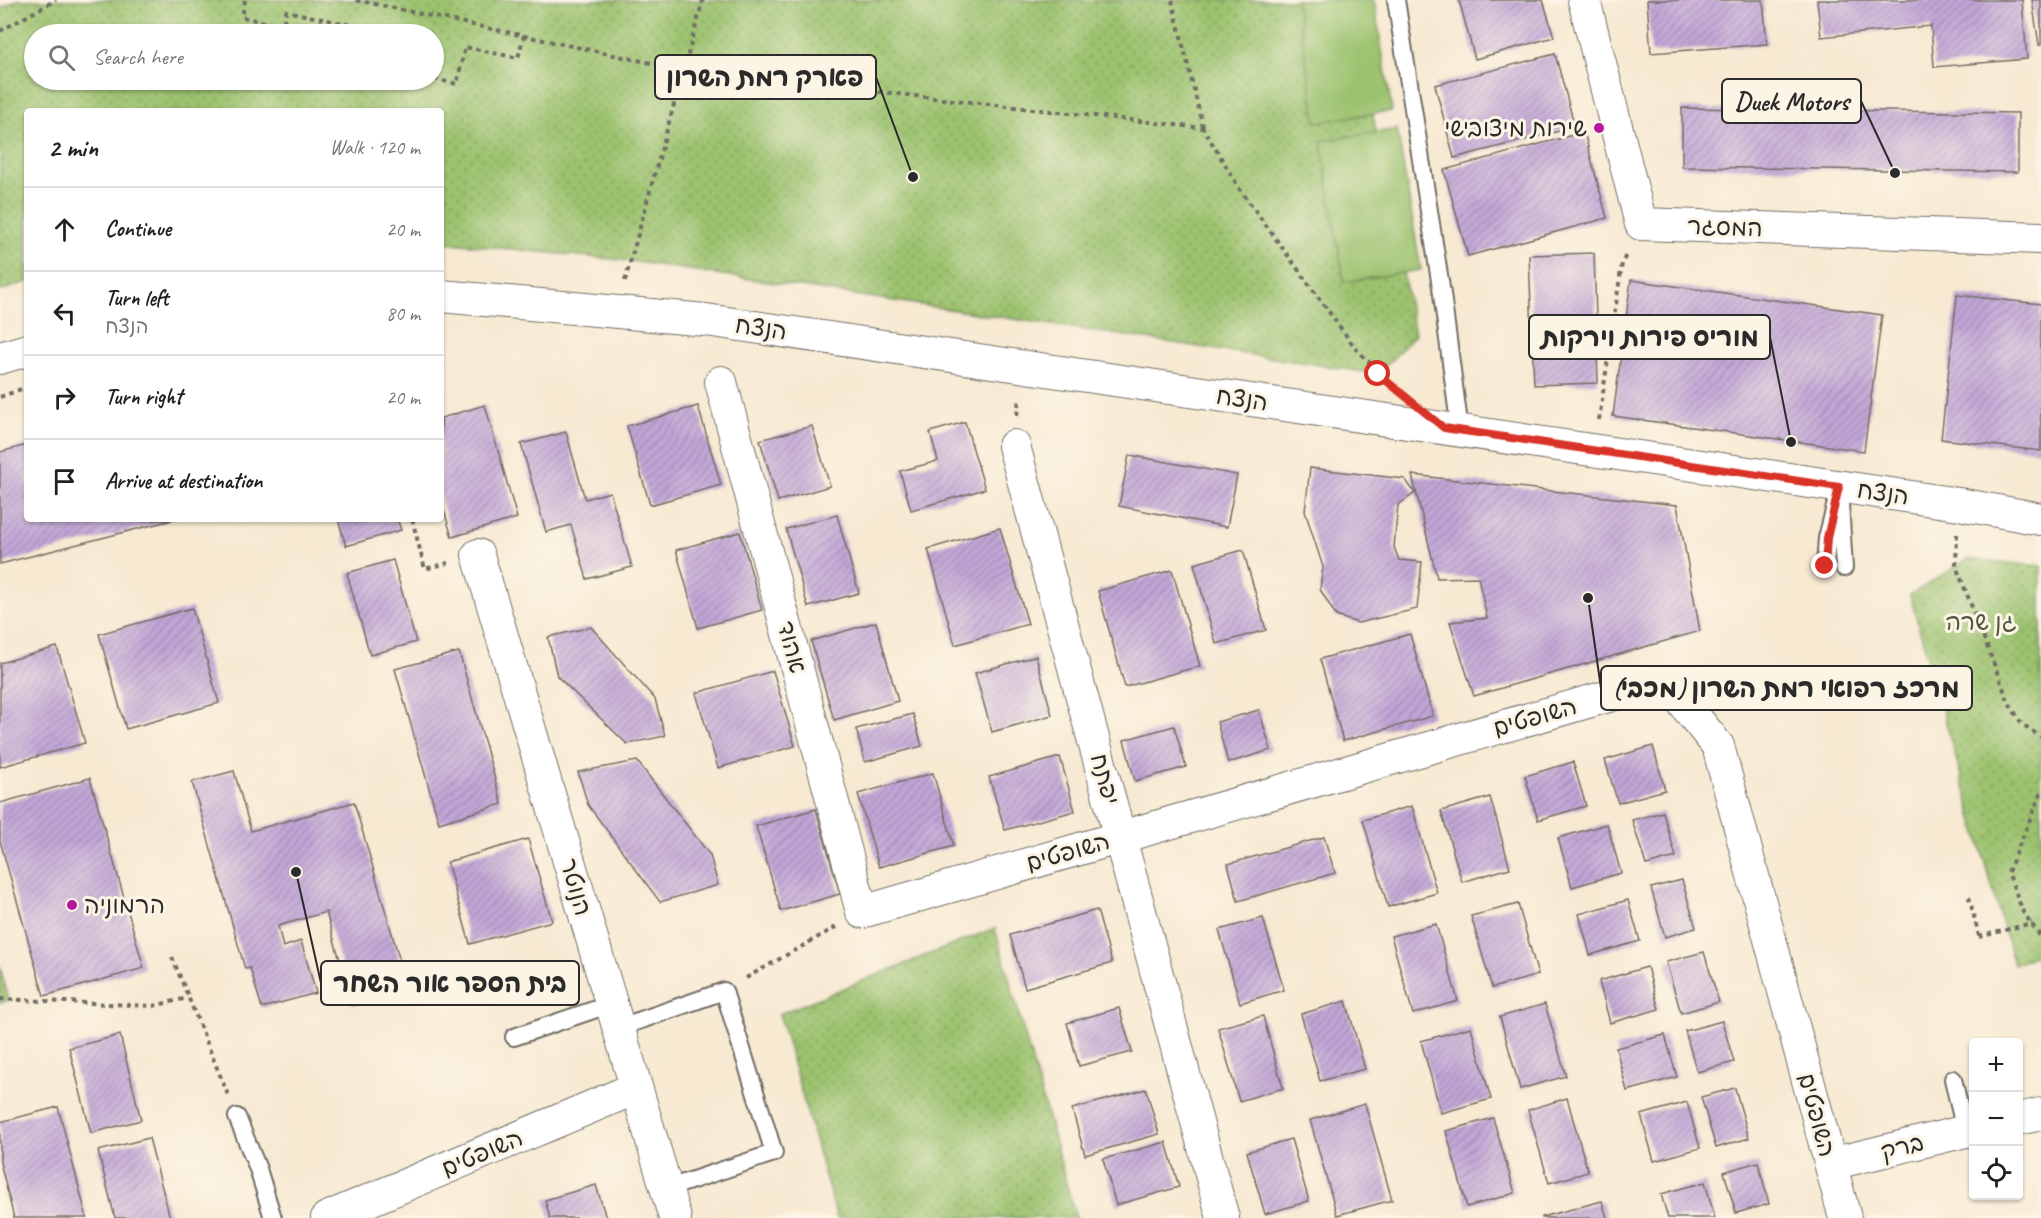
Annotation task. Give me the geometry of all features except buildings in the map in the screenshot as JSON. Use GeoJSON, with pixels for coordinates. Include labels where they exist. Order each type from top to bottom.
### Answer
{"type":"FeatureCollection","features":[{"type":"Feature","properties":{"kind":"street"},"geometry":{"type":"LineString","coordinates":[[1584,0],[1641,224]]}},
{"type":"Feature","properties":{"kind":"street","name":"המסגר"},"geometry":{"type":"LineString","coordinates":[[1641,224],[2041,238]]}},
{"type":"Feature","properties":{"kind":"street","name":"הנצח"},"geometry":{"type":"LineString","coordinates":[[444,296],[705,320],[1959,504],[2041,519]]}},
{"type":"Feature","properties":{"kind":"street"},"geometry":{"type":"LineString","coordinates":[[0,358],[24,351]]}},
{"type":"Feature","properties":{"kind":"street","name":"אהוד"},"geometry":{"type":"LineString","coordinates":[[721,382],[862,912]]}},
{"type":"Feature","properties":{"kind":"street","name":"יפתח"},"geometry":{"type":"LineString","coordinates":[[1014,446],[1222,1218]]}},
{"type":"Feature","properties":{"kind":"street","name":"הנוטר"},"geometry":{"type":"LineString","coordinates":[[478,555],[671,1204]]}},
{"type":"Feature","properties":{"kind":"street","name":"השופטים"},"geometry":{"type":"LineString","coordinates":[[862,912],[1636,688],[1676,694],[1718,746],[1845,1218]]}},
{"type":"Feature","properties":{"kind":"street","name":"השופטים"},"geometry":{"type":"LineString","coordinates":[[327,1218],[363,1211],[636,1088]]}},
{"type":"Feature","properties":{"kind":"street"},"geometry":{"type":"LineString","coordinates":[[2023,1118],[2041,1114]]}},
{"type":"Feature","properties":{"kind":"street","name":"ברק"},"geometry":{"type":"LineString","coordinates":[[1831,1164],[1969,1130]]}},
{"type":"Feature","properties":{"kind":"lane"},"geometry":{"type":"LineString","coordinates":[[1396,0],[1442,294],[1460,432]]}},
{"type":"Feature","properties":{"kind":"lane"},"geometry":{"type":"LineString","coordinates":[[1825,566],[1827,538],[1839,487]]}},
{"type":"Feature","properties":{"kind":"lane"},"geometry":{"type":"LineString","coordinates":[[1839,487],[1844,568]]}},
{"type":"Feature","properties":{"kind":"lane"},"geometry":{"type":"LineString","coordinates":[[514,1037],[724,991],[774,1153],[671,1204]]}},
{"type":"Feature","properties":{"kind":"lane"},"geometry":{"type":"LineString","coordinates":[[1953,1079],[1969,1130]]}},
{"type":"Feature","properties":{"kind":"lane"},"geometry":{"type":"LineString","coordinates":[[237,1117],[258,1169],[273,1218]]}},
{"type":"Feature","properties":{"kind":"path"},"geometry":{"type":"LineString","coordinates":[[0,31],[56,0]]}},
{"type":"Feature","properties":{"kind":"path"},"geometry":{"type":"LineString","coordinates":[[245,0],[242,17],[274,24]]}},
{"type":"Feature","properties":{"kind":"path"},"geometry":{"type":"LineString","coordinates":[[356,0],[524,34],[684,70],[1203,128]]}},
{"type":"Feature","properties":{"kind":"path"},"geometry":{"type":"LineString","coordinates":[[619,311],[630,261],[703,0]]}},
{"type":"Feature","properties":{"kind":"path"},"geometry":{"type":"LineString","coordinates":[[1172,0],[1203,128],[1241,190],[1356,349],[1378,374],[1403,395]]}},
{"type":"Feature","properties":{"kind":"path"},"geometry":{"type":"LineString","coordinates":[[283,24],[286,11],[346,24]]}},
{"type":"Feature","properties":{"kind":"path"},"geometry":{"type":"LineString","coordinates":[[444,81],[457,84],[465,47],[518,58],[524,34]]}},
{"type":"Feature","properties":{"kind":"path"},"geometry":{"type":"LineString","coordinates":[[1594,450],[1622,263],[1641,224]]}},
{"type":"Feature","properties":{"kind":"path"},"geometry":{"type":"LineString","coordinates":[[1014,446],[1022,367]]}},
{"type":"Feature","properties":{"kind":"path"},"geometry":{"type":"LineString","coordinates":[[0,397],[24,388]]}},
{"type":"Feature","properties":{"kind":"path"},"geometry":{"type":"LineString","coordinates":[[1959,504],[1956,566],[2009,703],[2022,724],[2041,735]]}},
{"type":"Feature","properties":{"kind":"path"},"geometry":{"type":"LineString","coordinates":[[412,522],[425,569]]}},
{"type":"Feature","properties":{"kind":"path"},"geometry":{"type":"LineString","coordinates":[[2041,793],[2008,872],[2023,912],[2041,937]]}},
{"type":"Feature","properties":{"kind":"path"},"geometry":{"type":"LineString","coordinates":[[1969,897],[1979,938],[2031,923]]}},
{"type":"Feature","properties":{"kind":"path"},"geometry":{"type":"LineString","coordinates":[[724,991],[862,912]]}},
{"type":"Feature","properties":{"kind":"path"},"geometry":{"type":"LineString","coordinates":[[172,957],[237,1117]]}},
{"type":"Feature","properties":{"kind":"path"},"geometry":{"type":"LineString","coordinates":[[0,999],[153,1006],[188,998]]}},
{"type":"Feature","properties":{"kind":"green space"},"geometry":{"type":"Polygon","coordinates":[[[17,0],[1351,0],[1415,335],[1378,374],[630,261],[444,242],[444,108],[24,108],[24,283],[0,291],[0,9],[17,0]]]}},
{"type":"Feature","properties":{"kind":"green space"},"geometry":{"type":"Polygon","coordinates":[[[1296,0],[1374,0],[1392,111],[1316,122],[1296,0]]]}},
{"type":"Feature","properties":{"kind":"green space"},"geometry":{"type":"Polygon","coordinates":[[[1397,129],[1421,270],[1344,282],[1321,141],[1397,129]]]}},
{"type":"Feature","properties":{"kind":"green space","name":"גן שרה"},"geometry":{"type":"Polygon","coordinates":[[[1968,559],[2041,566],[2041,953],[2014,965],[1910,595],[1968,559]]]}},
{"type":"Feature","properties":{"kind":"green space"},"geometry":{"type":"Polygon","coordinates":[[[995,928],[1076,1218],[837,1218],[779,1014],[995,928]]]}},
{"type":"Feature","properties":{"kind":"green space"},"geometry":{"type":"Polygon","coordinates":[[[0,967],[9,1000],[0,1003],[0,967]]]}},
{"type":"Feature","properties":{"kind":"place","name":"שירות מיצובישי"},"geometry":{"type":"Point","coordinates":[1599,128]}},
{"type":"Feature","properties":{"kind":"place","name":"Duek Motors"},"geometry":{"type":"Point","coordinates":[1895,173]}},
{"type":"Feature","properties":{"kind":"place","name":"פארק רמת השרון"},"geometry":{"type":"Point","coordinates":[913,177]}},
{"type":"Feature","properties":{"kind":"place","name":"מוריס פירות וירקות"},"geometry":{"type":"Point","coordinates":[1791,442]}},
{"type":"Feature","properties":{"kind":"place","name":"מרכז רפואי רמת השרון (מכבי)"},"geometry":{"type":"Point","coordinates":[1588,598]}},
{"type":"Feature","properties":{"kind":"place","name":"בית הספר אור השחר"},"geometry":{"type":"Point","coordinates":[296,872]}},
{"type":"Feature","properties":{"kind":"place","name":"הרמוניה"},"geometry":{"type":"Point","coordinates":[72,905]}},
{"type":"Feature","properties":{"kind":"route"},"geometry":{"type":"LineString","coordinates":[[1378,374],[1444,428],[1460,432],[1839,487],[1827,538],[1825,566]]}}]}
